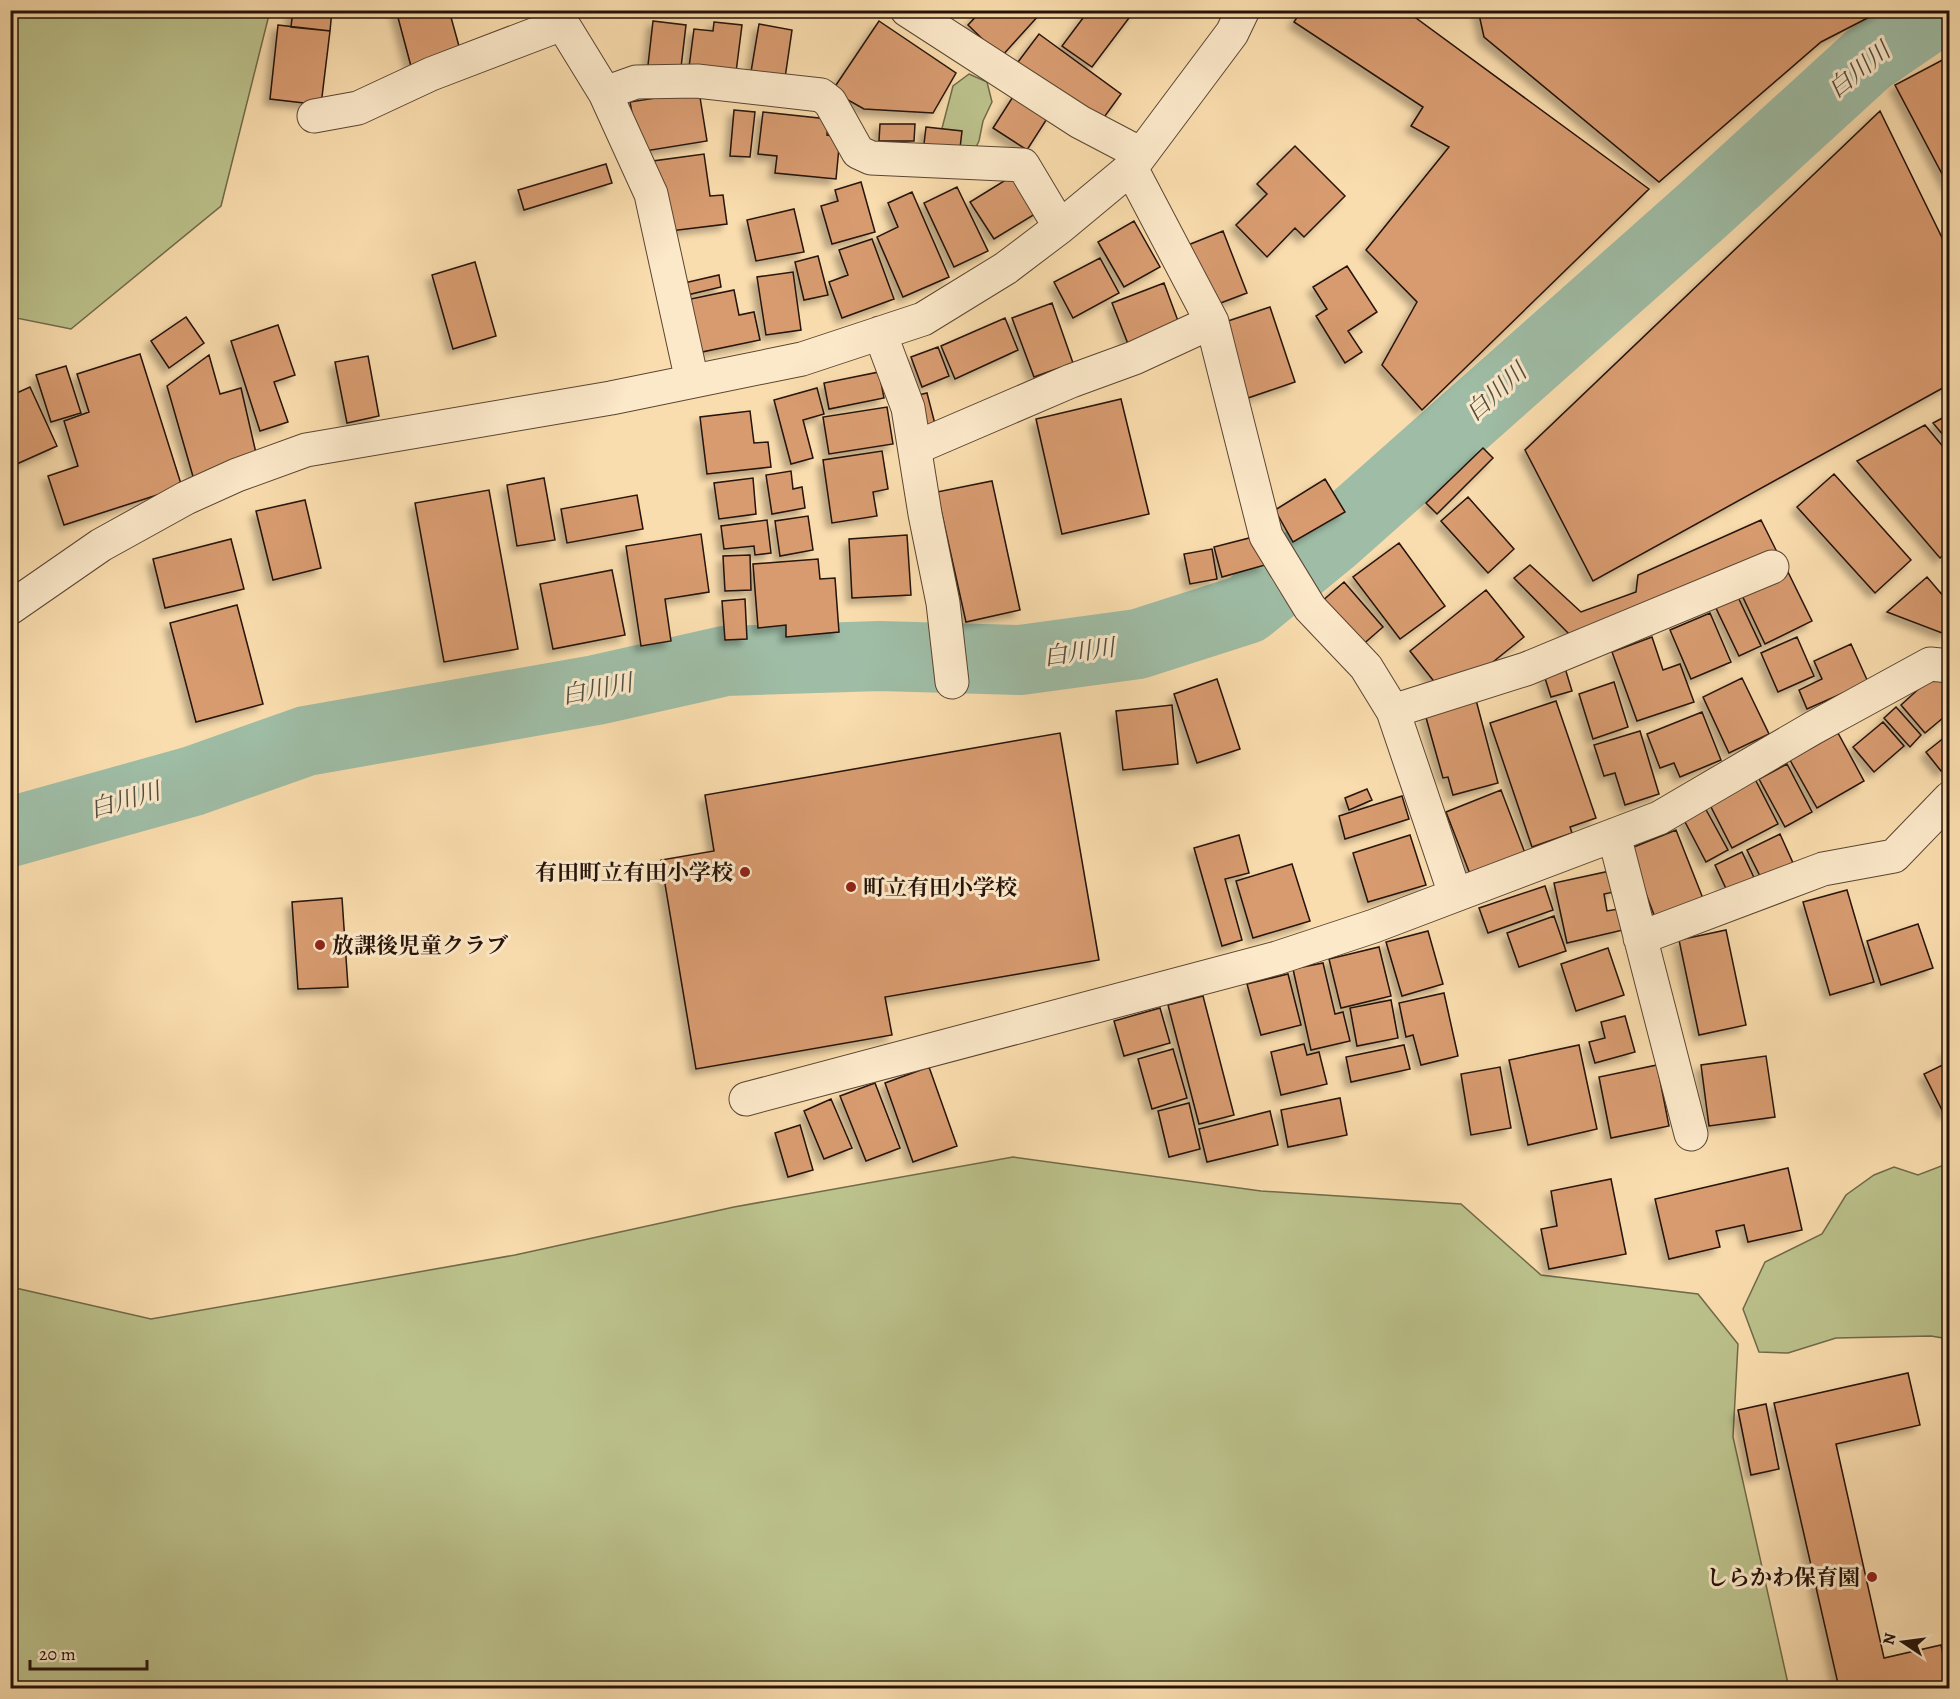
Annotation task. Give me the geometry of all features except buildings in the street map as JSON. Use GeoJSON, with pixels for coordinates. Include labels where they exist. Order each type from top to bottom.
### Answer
{"type":"FeatureCollection","features":[{"type":"Feature","properties":{"kind":"street"},"geometry":{"type":"LineString","coordinates":[[907,10],[1136,161],[1212,322],[1266,536],[1310,608],[1366,667],[1393,711],[1455,894]]}},
{"type":"Feature","properties":{"kind":"street"},"geometry":{"type":"LineString","coordinates":[[10,608],[100,545],[186,498],[237,475],[306,450],[610,398],[802,359],[923,319],[1006,268],[1060,227],[1136,161],[1232,33],[1243,10]]}},
{"type":"Feature","properties":{"kind":"street"},"geometry":{"type":"LineString","coordinates":[[314,117],[358,108],[558,17],[605,93],[651,194],[692,381]]}},
{"type":"Feature","properties":{"kind":"street"},"geometry":{"type":"LineString","coordinates":[[605,93],[636,82],[697,81],[820,95],[830,102],[858,152],[871,158],[1023,165],[1060,227]]}},
{"type":"Feature","properties":{"kind":"street"},"geometry":{"type":"LineString","coordinates":[[915,448],[1071,381],[1134,358],[1212,322]]}},
{"type":"Feature","properties":{"kind":"street"},"geometry":{"type":"LineString","coordinates":[[880,333],[908,408],[925,514],[943,603],[952,682]]}},
{"type":"Feature","properties":{"kind":"street"},"geometry":{"type":"LineString","coordinates":[[1393,711],[1526,669],[1772,567]]}},
{"type":"Feature","properties":{"kind":"street"},"geometry":{"type":"LineString","coordinates":[[746,1099],[1277,958],[1374,926],[1659,818],[1813,728],[1930,664],[1950,666]]}},
{"type":"Feature","properties":{"kind":"street"},"geometry":{"type":"LineString","coordinates":[[1640,938],[1823,869],[1893,856],[1950,798]]}},
{"type":"Feature","properties":{"kind":"street"},"geometry":{"type":"LineString","coordinates":[[1614,834],[1691,1134]]}},
{"type":"Feature","properties":{"kind":"green space"},"geometry":{"type":"Polygon","coordinates":[[[11,10],[270,11],[221,206],[71,329],[11,317],[11,10]]]}},
{"type":"Feature","properties":{"kind":"green space"},"geometry":{"type":"Polygon","coordinates":[[[969,74],[987,82],[992,102],[983,121],[979,141],[969,161],[941,132],[953,86],[969,74]]]}},
{"type":"Feature","properties":{"kind":"green space"},"geometry":{"type":"Polygon","coordinates":[[[1013,1157],[1261,1191],[1461,1204],[1541,1275],[1698,1294],[1738,1344],[1733,1437],[1789,1688],[11,1688],[11,1287],[151,1319],[515,1255],[734,1207],[1013,1157]]]}},
{"type":"Feature","properties":{"kind":"green space"},"geometry":{"type":"Polygon","coordinates":[[[1949,1163],[1949,1339],[1931,1336],[1836,1338],[1788,1353],[1759,1352],[1743,1309],[1765,1262],[1822,1234],[1846,1195],[1874,1175],[1894,1167],[1918,1175],[1949,1163]]]}},
{"type":"Feature","properties":{"kind":"waterway","name":"白川川"},"geometry":{"type":"LineString","coordinates":[[10,832],[193,781],[306,741],[596,690],[725,661],[880,656],[1020,660],[1138,644],[1247,609],[1331,540],[1704,209],[1868,59],[1940,10]]}},
{"type":"Feature","properties":{"kind":"place","name":"有田町立有田小学校"},"geometry":{"type":"Point","coordinates":[745,872]}},
{"type":"Feature","properties":{"kind":"place","name":"町立有田小学校"},"geometry":{"type":"Point","coordinates":[851,887]}},
{"type":"Feature","properties":{"kind":"place","name":"放課後児童クラブ"},"geometry":{"type":"Point","coordinates":[320,945]}},
{"type":"Feature","properties":{"kind":"place","name":"しらかわ保育園"},"geometry":{"type":"Point","coordinates":[1872,1577]}}]}
